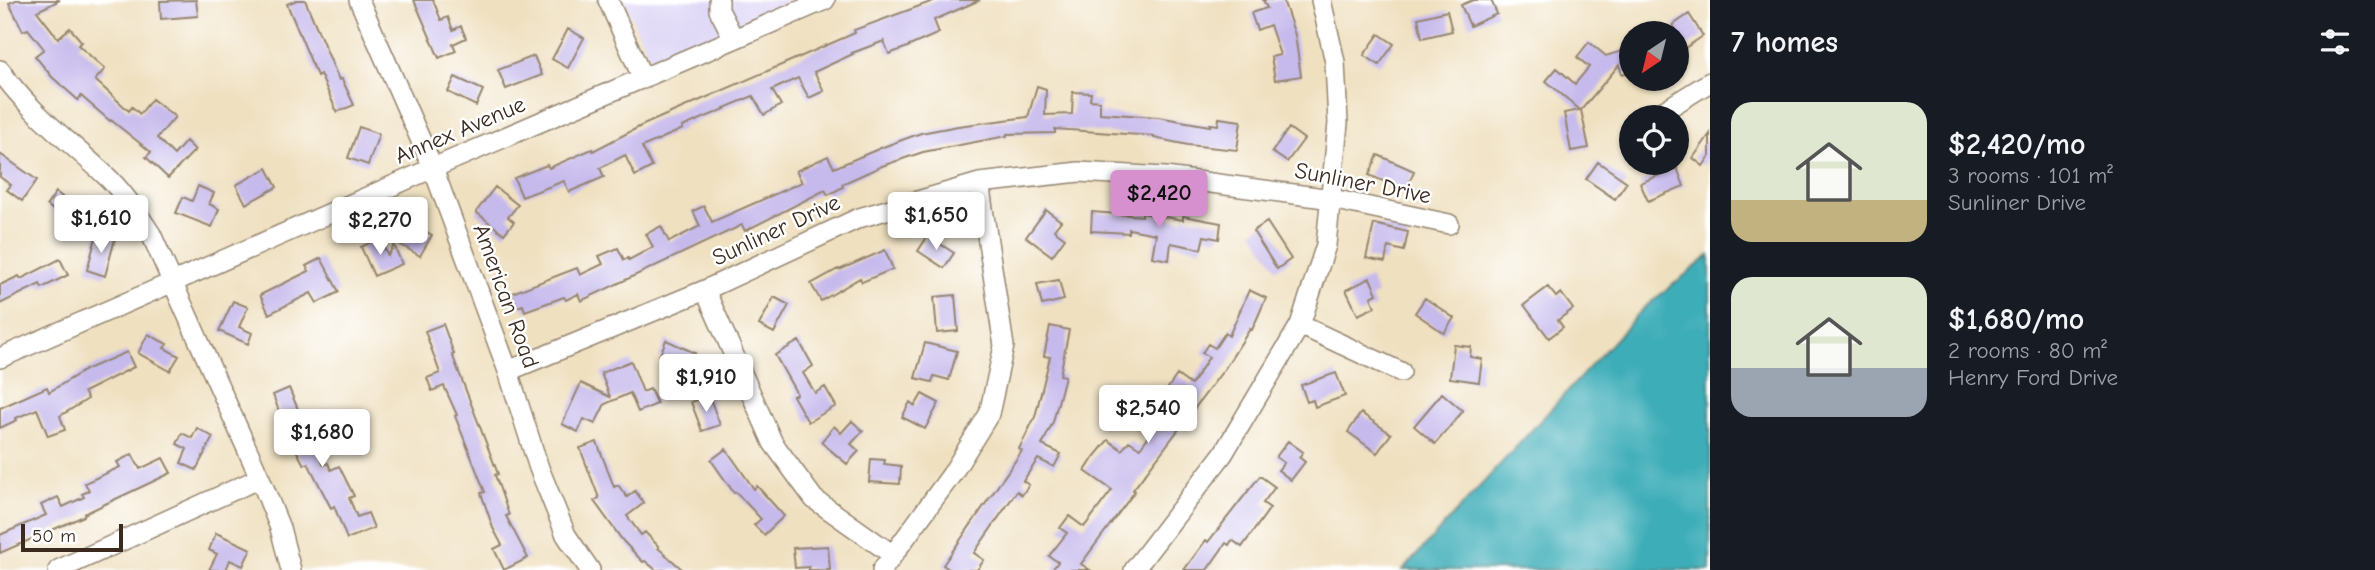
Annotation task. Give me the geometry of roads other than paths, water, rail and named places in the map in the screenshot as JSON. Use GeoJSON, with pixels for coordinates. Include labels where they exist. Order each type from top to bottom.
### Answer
{"type":"FeatureCollection","features":[{"type":"Feature","properties":{"kind":"street","name":"American Road"},"geometry":{"type":"LineString","coordinates":[[359,0],[433,168],[508,371],[539,468],[566,535],[590,570]]}},
{"type":"Feature","properties":{"kind":"street"},"geometry":{"type":"LineString","coordinates":[[608,0],[643,79]]}},
{"type":"Feature","properties":{"kind":"street"},"geometry":{"type":"LineString","coordinates":[[719,0],[719,10],[734,39]]}},
{"type":"Feature","properties":{"kind":"street","name":"Annex Avenue"},"geometry":{"type":"LineString","coordinates":[[0,358],[825,0]]}},
{"type":"Feature","properties":{"kind":"street"},"geometry":{"type":"LineString","coordinates":[[1134,570],[1223,454],[1300,325],[1326,244],[1338,123],[1335,62],[1323,1]]}},
{"type":"Feature","properties":{"kind":"street"},"geometry":{"type":"LineString","coordinates":[[0,69],[35,112],[105,174],[126,197],[151,234],[260,478],[280,528],[291,570]]}},
{"type":"Feature","properties":{"kind":"street"},"geometry":{"type":"LineString","coordinates":[[1673,105],[1710,82]]}},
{"type":"Feature","properties":{"kind":"street","name":"Sunliner Drive"},"geometry":{"type":"LineString","coordinates":[[508,371],[705,290],[859,218],[979,183],[1079,172],[1165,177],[1332,199],[1449,224]]}},
{"type":"Feature","properties":{"kind":"street"},"geometry":{"type":"LineString","coordinates":[[705,290],[773,443],[814,499],[887,563],[952,474],[989,414],[1003,346],[979,183]]}},
{"type":"Feature","properties":{"kind":"street"},"geometry":{"type":"LineString","coordinates":[[1300,325],[1401,372]]}},
{"type":"Feature","properties":{"kind":"street"},"geometry":{"type":"LineString","coordinates":[[58,570],[260,478]]}},
{"type":"Feature","properties":{"kind":"water"},"geometry":{"type":"Polygon","coordinates":[[[1710,255],[1710,570],[1403,570],[1644,308],[1710,255]]]}}]}
